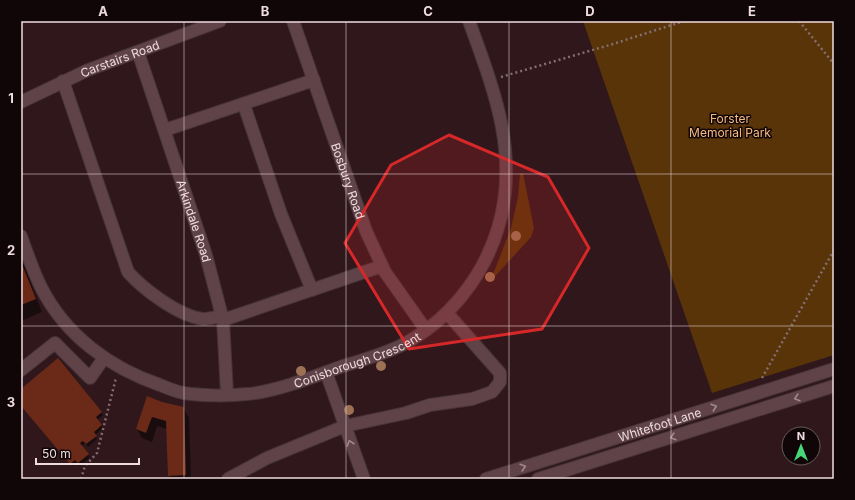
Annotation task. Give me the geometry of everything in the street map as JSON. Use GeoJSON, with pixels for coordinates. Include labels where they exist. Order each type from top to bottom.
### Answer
{"type":"FeatureCollection","features":[{"type":"Feature","properties":{"kind":"street","name":"Carstairs Road"},"geometry":{"type":"LineString","coordinates":[[21,102],[63,81],[220,21]]}},
{"type":"Feature","properties":{"kind":"street","name":"Bosbury Road"},"geometry":{"type":"LineString","coordinates":[[293,21],[366,231],[382,266],[426,330]]}},
{"type":"Feature","properties":{"kind":"street","name":"Conisborough Crescent"},"geometry":{"type":"LineString","coordinates":[[21,236],[40,286],[58,314],[75,333],[104,358],[119,368],[137,377],[184,393],[248,394],[268,390],[375,356],[402,345],[426,330],[447,313],[470,285],[482,267],[498,227],[503,205],[506,181],[505,136],[490,80],[469,21]]}},
{"type":"Feature","properties":{"kind":"street","name":"Arkindale Road"},"geometry":{"type":"LineString","coordinates":[[138,52],[206,255],[222,318],[226,394]]}},
{"type":"Feature","properties":{"kind":"street"},"geometry":{"type":"LineString","coordinates":[[165,130],[244,105],[314,80]]}},
{"type":"Feature","properties":{"kind":"street"},"geometry":{"type":"LineString","coordinates":[[63,81],[128,272],[141,286],[166,304],[204,319],[222,318],[382,266]]}},
{"type":"Feature","properties":{"kind":"street"},"geometry":{"type":"LineString","coordinates":[[244,105],[281,214],[312,290]]}},
{"type":"Feature","properties":{"kind":"street"},"geometry":{"type":"LineString","coordinates":[[228,479],[267,458],[344,426],[406,413],[430,405],[472,399],[492,392],[500,382],[500,373],[447,313]]}},
{"type":"Feature","properties":{"kind":"street"},"geometry":{"type":"LineString","coordinates":[[21,370],[55,344],[90,378],[104,358]]}},
{"type":"Feature","properties":{"kind":"street","name":"Whitefoot Lane"},"geometry":{"type":"LineString","coordinates":[[486,479],[834,369]]}},
{"type":"Feature","properties":{"kind":"street"},"geometry":{"type":"LineString","coordinates":[[326,372],[335,393],[344,426],[364,479]]}},
{"type":"Feature","properties":{"kind":"street","name":"Whitefoot Lane"},"geometry":{"type":"LineString","coordinates":[[538,479],[834,386]]}},
{"type":"Feature","properties":{"kind":"path"},"geometry":{"type":"LineString","coordinates":[[490,80],[613,44],[684,21]]}},
{"type":"Feature","properties":{"kind":"path"},"geometry":{"type":"LineString","coordinates":[[799,21],[834,64]]}},
{"type":"Feature","properties":{"kind":"path"},"geometry":{"type":"LineString","coordinates":[[761,381],[834,250]]}},
{"type":"Feature","properties":{"kind":"path"},"geometry":{"type":"LineString","coordinates":[[81,479],[85,466],[97,453],[119,368]]}},
{"type":"Feature","properties":{"kind":"highlighted area"},"geometry":{"type":"Polygon","coordinates":[[[449,135],[548,177],[589,248],[542,329],[409,349],[345,243],[391,165],[449,135]]]}},
{"type":"Feature","properties":{"kind":"green space","name":"Forster Memorial Park"},"geometry":{"type":"Polygon","coordinates":[[[583,21],[834,21],[834,355],[712,393],[583,21]]]}},
{"type":"Feature","properties":{"kind":"green space"},"geometry":{"type":"Polygon","coordinates":[[[523,173],[534,228],[531,237],[490,282],[511,228],[518,197],[520,174],[523,173]]]}},
{"type":"Feature","properties":{"kind":"building"},"geometry":{"type":"Polygon","coordinates":[[[21,262],[36,299],[21,305],[21,262]]]}},
{"type":"Feature","properties":{"kind":"building"},"geometry":{"type":"Polygon","coordinates":[[[58,358],[102,412],[96,417],[102,425],[94,432],[97,436],[86,444],[83,441],[80,443],[89,454],[78,463],[75,460],[70,464],[21,406],[21,389],[58,358]]]}},
{"type":"Feature","properties":{"kind":"building"},"geometry":{"type":"Polygon","coordinates":[[[147,396],[162,402],[184,407],[186,475],[168,476],[166,421],[152,417],[146,433],[136,429],[147,396]]]}}]}
